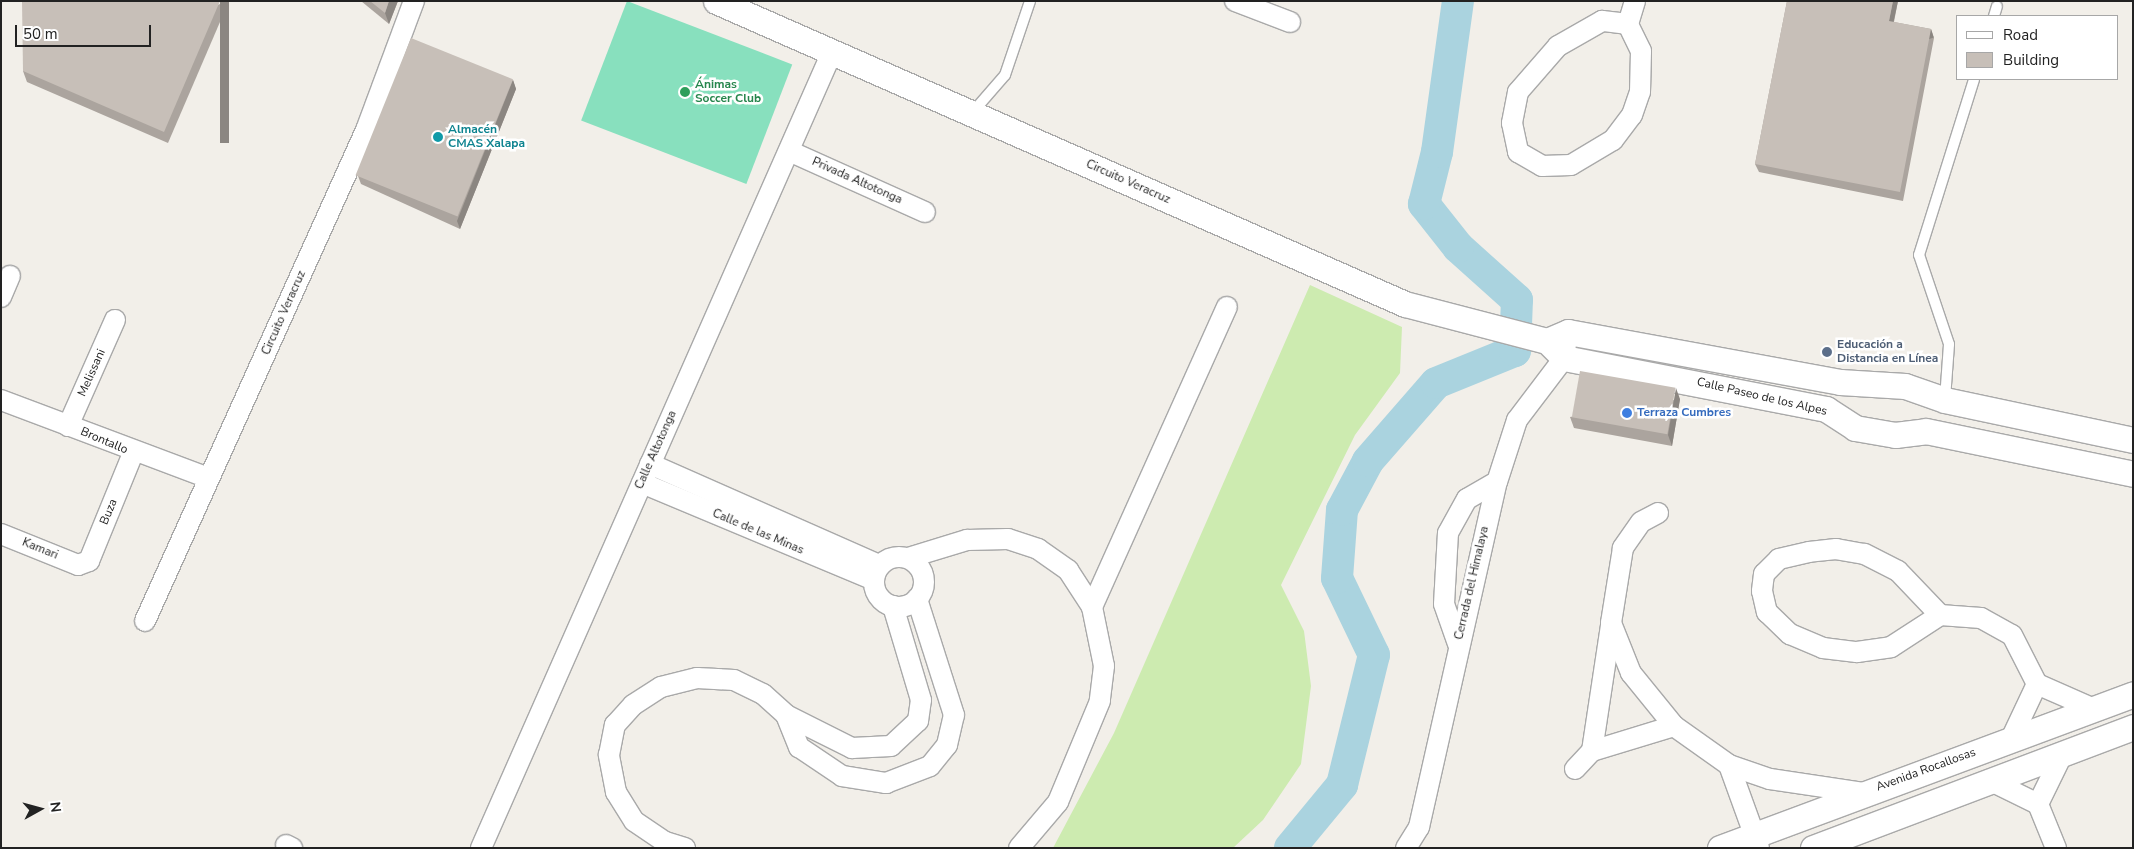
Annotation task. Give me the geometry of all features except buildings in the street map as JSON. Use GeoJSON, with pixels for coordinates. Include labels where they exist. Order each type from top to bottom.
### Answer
{"type":"FeatureCollection","features":[{"type":"Feature","properties":{"kind":"street","name":"Circuito Veracruz"},"geometry":{"type":"LineString","coordinates":[[145,621],[366,130],[414,1]]}},
{"type":"Feature","properties":{"kind":"street","name":"Circuito Veracruz"},"geometry":{"type":"LineString","coordinates":[[716,1],[1405,304],[1553,342]]}},
{"type":"Feature","properties":{"kind":"street"},"geometry":{"type":"LineString","coordinates":[[1235,1],[1290,22]]}},
{"type":"Feature","properties":{"kind":"street"},"geometry":{"type":"LineString","coordinates":[[1628,24],[1602,21],[1558,46],[1518,92],[1512,123],[1518,152],[1542,166],[1571,166],[1613,140],[1632,115],[1640,92],[1641,51],[1628,24],[1635,1]]}},
{"type":"Feature","properties":{"kind":"street","name":"Calle Altotonga"},"geometry":{"type":"LineString","coordinates":[[481,848],[832,52]]}},
{"type":"Feature","properties":{"kind":"street","name":"Privada Altotonga"},"geometry":{"type":"LineString","coordinates":[[788,151],[925,212]]}},
{"type":"Feature","properties":{"kind":"street"},"geometry":{"type":"LineString","coordinates":[[1,297],[10,276]]}},
{"type":"Feature","properties":{"kind":"street"},"geometry":{"type":"LineString","coordinates":[[1092,607],[1227,307]]}},
{"type":"Feature","properties":{"kind":"street","name":"Melissani"},"geometry":{"type":"LineString","coordinates":[[68,426],[115,320]]}},
{"type":"Feature","properties":{"kind":"street"},"geometry":{"type":"LineString","coordinates":[[1553,342],[1840,382],[1905,386],[1938,398],[2133,440]]}},
{"type":"Feature","properties":{"kind":"street","name":"Calle Paseo de los Alpes"},"geometry":{"type":"LineString","coordinates":[[1553,342],[1826,409],[1855,428],[1895,435],[1926,431],[2133,474]]}},
{"type":"Feature","properties":{"kind":"street","name":"Cerrada del Himalaya"},"geometry":{"type":"LineString","coordinates":[[1406,848],[1419,827],[1458,644],[1497,482],[1518,420],[1553,342]]}},
{"type":"Feature","properties":{"kind":"street"},"geometry":{"type":"LineString","coordinates":[[1926,431],[1938,398]]}},
{"type":"Feature","properties":{"kind":"street","name":"Brontallo"},"geometry":{"type":"LineString","coordinates":[[1,400],[133,453],[209,478]]}},
{"type":"Feature","properties":{"kind":"street","name":"Buza"},"geometry":{"type":"LineString","coordinates":[[78,565],[89,561],[133,453]]}},
{"type":"Feature","properties":{"kind":"street","name":"Calle de las Minas"},"geometry":{"type":"LineString","coordinates":[[650,464],[710,490],[780,531],[876,573]]}},
{"type":"Feature","properties":{"kind":"street"},"geometry":{"type":"LineString","coordinates":[[1458,644],[1444,604],[1448,533],[1467,499],[1497,482]]}},
{"type":"Feature","properties":{"kind":"street","name":"Calle de las Minas"},"geometry":{"type":"LineString","coordinates":[[642,483],[702,509],[780,531]]}},
{"type":"Feature","properties":{"kind":"street"},"geometry":{"type":"LineString","coordinates":[[702,509],[710,490]]}},
{"type":"Feature","properties":{"kind":"street"},"geometry":{"type":"LineString","coordinates":[[1592,751],[1623,548],[1641,522],[1658,513]]}},
{"type":"Feature","properties":{"kind":"street","name":"Kamari"},"geometry":{"type":"LineString","coordinates":[[1,534],[78,565]]}},
{"type":"Feature","properties":{"kind":"street"},"geometry":{"type":"LineString","coordinates":[[915,565],[941,548],[988,538],[1038,549],[1068,570],[1092,607],[1104,666],[1100,701],[1058,802],[1019,848]]}},
{"type":"Feature","properties":{"kind":"street"},"geometry":{"type":"LineString","coordinates":[[1940,614],[1898,571],[1864,554],[1836,549],[1809,552],[1779,559],[1764,574],[1762,591],[1767,612],[1790,634],[1823,648],[1857,652],[1891,647],[1940,614],[1981,618],[2012,635],[2038,684],[2094,709]]}},
{"type":"Feature","properties":{"kind":"street"},"geometry":{"type":"LineString","coordinates":[[685,848],[665,842],[634,821],[616,792],[609,756],[615,725],[634,705],[661,687],[697,678],[734,680],[762,694],[786,715],[852,748],[891,746],[906,735],[918,721],[921,700],[893,606],[878,597],[876,573],[893,557],[915,565],[924,586],[917,600],[954,715],[947,745],[930,766],[886,783],[842,776],[799,746],[786,715]]}},
{"type":"Feature","properties":{"kind":"street"},"geometry":{"type":"LineString","coordinates":[[893,606],[917,600]]}},
{"type":"Feature","properties":{"kind":"street"},"geometry":{"type":"LineString","coordinates":[[1611,623],[1631,673],[1674,726],[1729,765],[1770,779],[1865,793]]}},
{"type":"Feature","properties":{"kind":"street"},"geometry":{"type":"LineString","coordinates":[[2011,739],[2038,684]]}},
{"type":"Feature","properties":{"kind":"street","name":"Avenida Rocallosas"},"geometry":{"type":"LineString","coordinates":[[1720,848],[1757,841],[1865,793],[2133,694]]}},
{"type":"Feature","properties":{"kind":"street"},"geometry":{"type":"LineString","coordinates":[[1575,770],[1592,751],[1674,726]]}},
{"type":"Feature","properties":{"kind":"street"},"geometry":{"type":"LineString","coordinates":[[1813,848],[1930,802],[2133,727]]}},
{"type":"Feature","properties":{"kind":"street"},"geometry":{"type":"LineString","coordinates":[[2038,804],[2063,753]]}},
{"type":"Feature","properties":{"kind":"street"},"geometry":{"type":"LineString","coordinates":[[1729,765],[1757,841]]}},
{"type":"Feature","properties":{"kind":"street"},"geometry":{"type":"LineString","coordinates":[[1919,773],[1930,802]]}},
{"type":"Feature","properties":{"kind":"street"},"geometry":{"type":"LineString","coordinates":[[1989,780],[2038,804],[2056,848]]}},
{"type":"Feature","properties":{"kind":"lane"},"geometry":{"type":"LineString","coordinates":[[971,114],[1005,75],[1030,1]]}},
{"type":"Feature","properties":{"kind":"lane"},"geometry":{"type":"LineString","coordinates":[[1938,398],[1949,344],[1918,254],[1974,80]]}},
{"type":"Feature","properties":{"kind":"green space","name":"Ánimas Soccer Club"},"geometry":{"type":"Polygon","coordinates":[[[627,1],[792,64],[746,184],[581,120],[627,1]]]}},
{"type":"Feature","properties":{"kind":"green space"},"geometry":{"type":"Polygon","coordinates":[[[1310,285],[1402,327],[1400,373],[1355,435],[1281,585],[1304,631],[1311,686],[1301,764],[1263,820],[1233,848],[1053,848],[1114,733],[1310,285]]]}},
{"type":"Feature","properties":{"kind":"waterway"},"geometry":{"type":"LineString","coordinates":[[1290,848],[1342,785],[1374,655],[1337,578],[1342,510],[1368,461],[1436,383],[1515,351],[1517,300],[1458,247],[1424,204],[1437,152],[1458,1]]}},
{"type":"Feature","properties":{"kind":"place","name":"Ánimas Soccer Club"},"geometry":{"type":"Point","coordinates":[685,92]}},
{"type":"Feature","properties":{"kind":"place","name":"Almacén CMAS Xalapa"},"geometry":{"type":"Point","coordinates":[438,137]}},
{"type":"Feature","properties":{"kind":"place","name":"Educación a Distancia en Línea"},"geometry":{"type":"Point","coordinates":[1827,352]}},
{"type":"Feature","properties":{"kind":"place","name":"Terraza Cumbres"},"geometry":{"type":"Point","coordinates":[1627,413]}}]}
